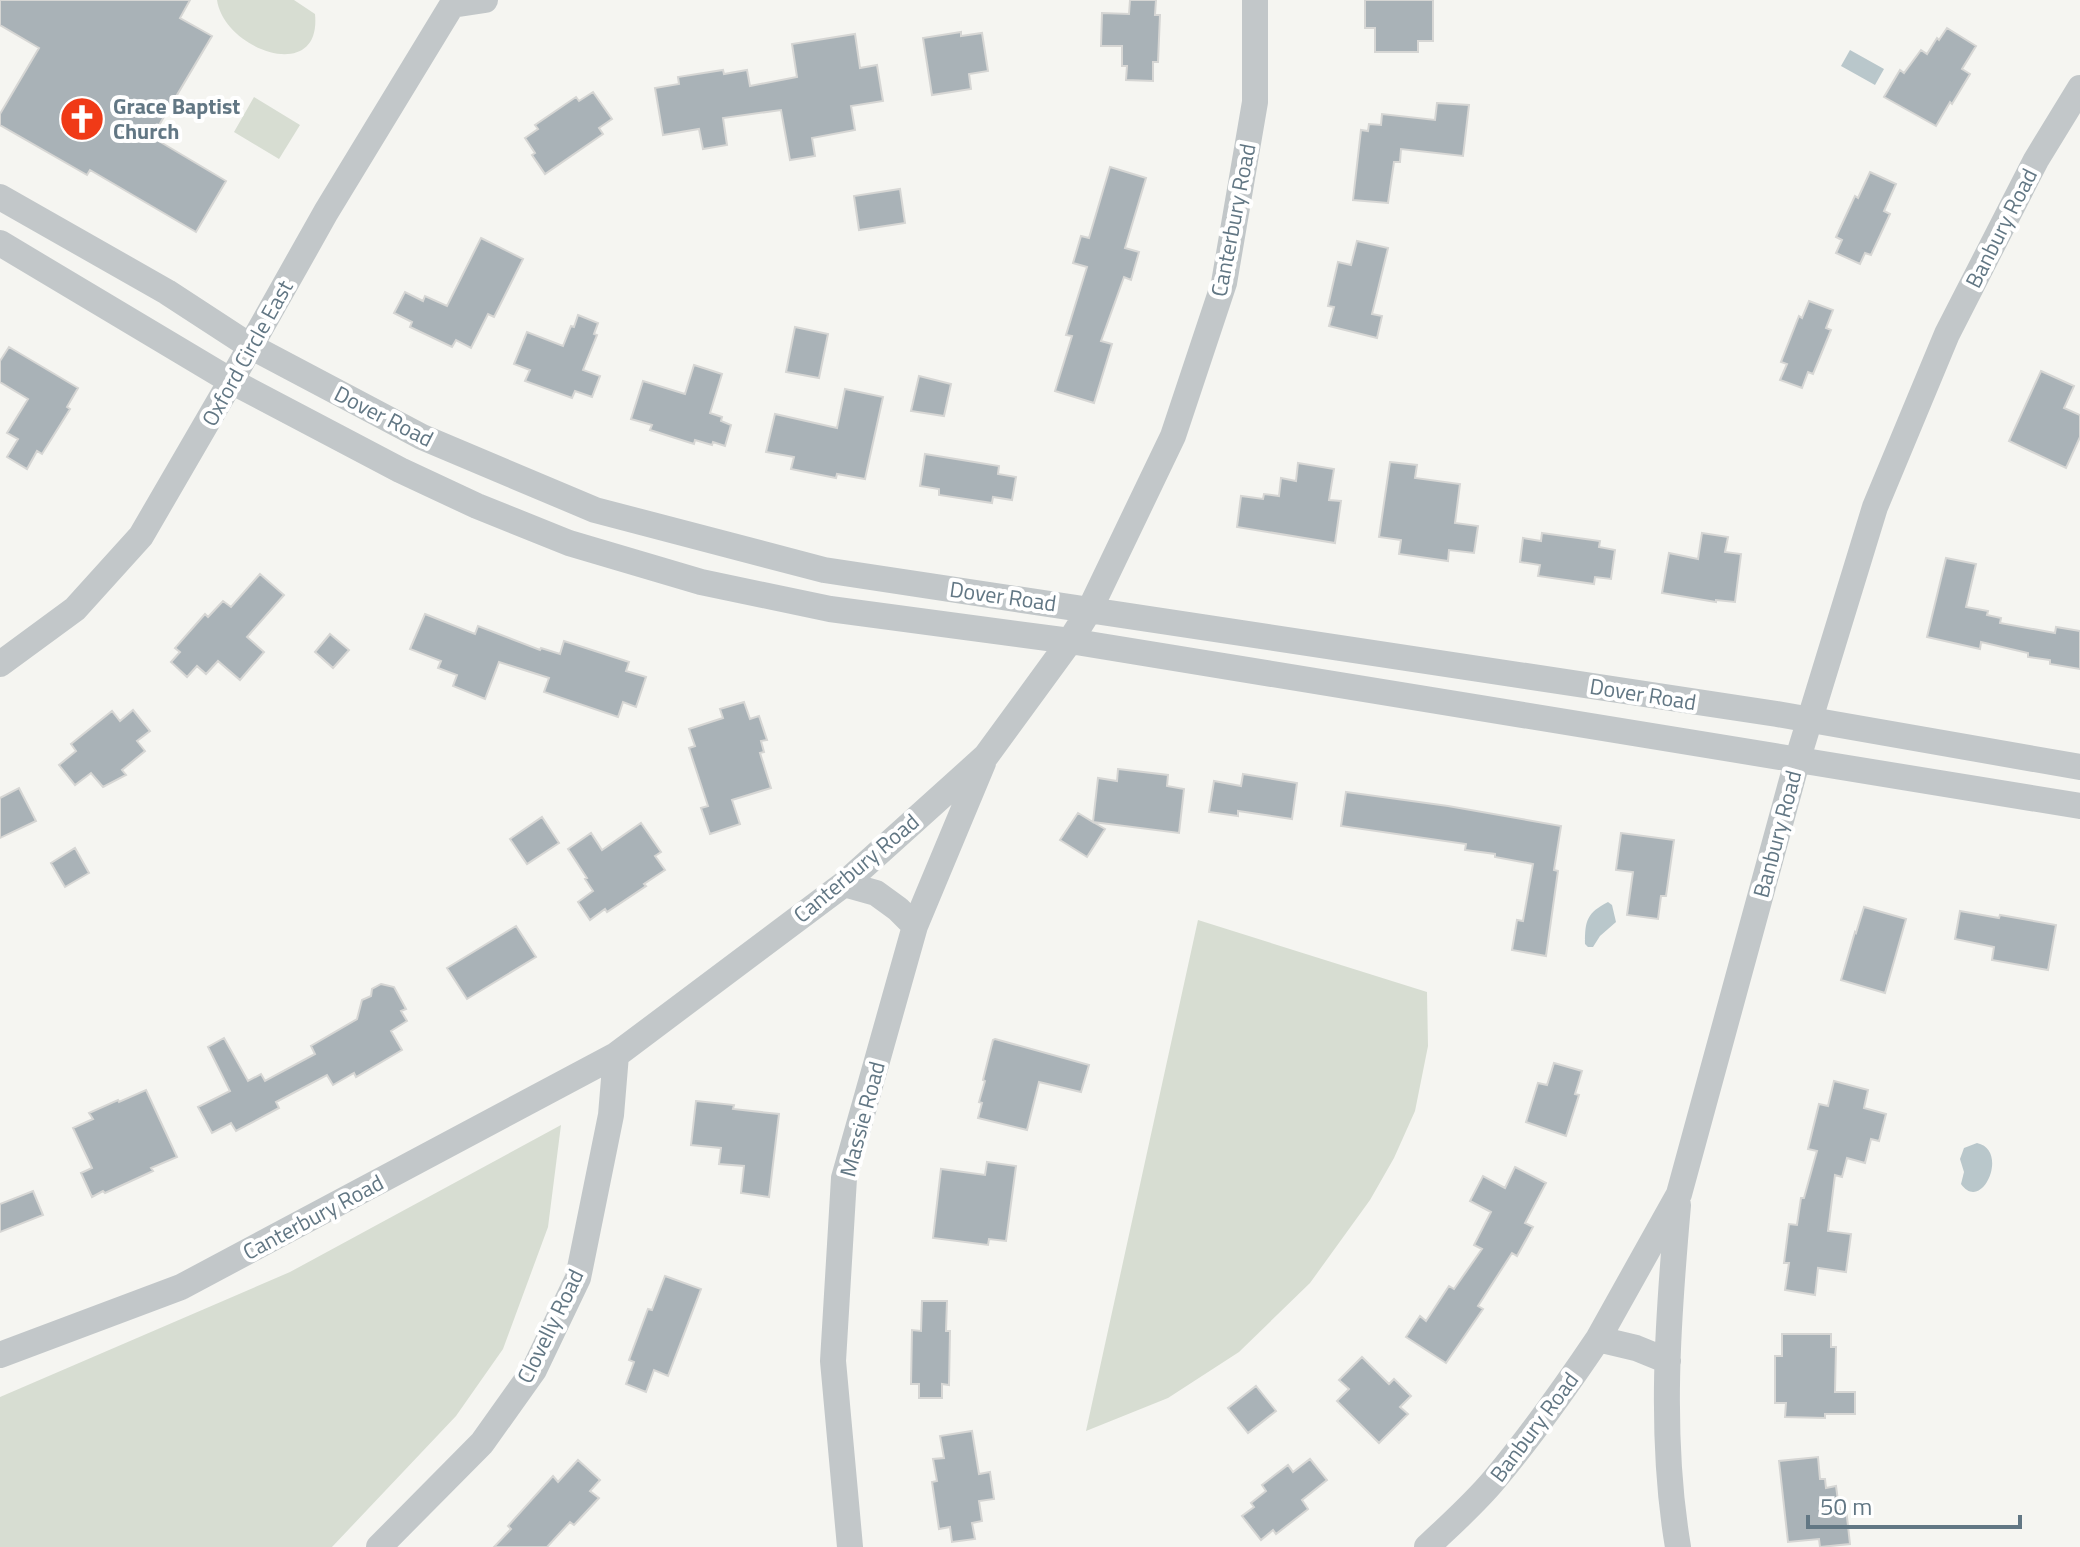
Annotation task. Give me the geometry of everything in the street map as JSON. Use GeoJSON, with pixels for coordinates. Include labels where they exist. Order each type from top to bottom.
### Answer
{"type":"FeatureCollection","features":[{"type":"Feature","properties":{"kind":"street"},"geometry":{"type":"LineString","coordinates":[[447,3],[485,0]]}},
{"type":"Feature","properties":{"kind":"street","name":"Canterbury Road"},"geometry":{"type":"LineString","coordinates":[[0,1355],[181,1287],[616,1055],[844,884],[986,756],[1090,609],[1173,436],[1224,283],[1255,102],[1255,0]]}},
{"type":"Feature","properties":{"kind":"street","name":"Oxford Circle East"},"geometry":{"type":"LineString","coordinates":[[0,664],[75,609],[141,536],[447,3]]}},
{"type":"Feature","properties":{"kind":"street","name":"Banbury Road"},"geometry":{"type":"LineString","coordinates":[[1427,1547],[1492,1483],[1539,1423],[1598,1339],[1679,1194],[1798,758],[1875,507],[1947,334],[2036,160],[2080,88]]}},
{"type":"Feature","properties":{"kind":"street","name":"Dover Road"},"geometry":{"type":"LineString","coordinates":[[0,197],[167,292],[250,346],[422,437],[595,510],[824,570],[1810,719],[2080,767]]}},
{"type":"Feature","properties":{"kind":"street","name":"Dover Road"},"geometry":{"type":"LineString","coordinates":[[0,243],[231,381],[400,470],[477,506],[569,543],[701,582],[830,609],[1070,641],[2080,806]]}},
{"type":"Feature","properties":{"kind":"street","name":"Massie Road"},"geometry":{"type":"LineString","coordinates":[[850,1547],[833,1361],[844,1178],[915,926],[986,756]]}},
{"type":"Feature","properties":{"kind":"street"},"geometry":{"type":"LineString","coordinates":[[844,884],[876,893],[915,926]]}},
{"type":"Feature","properties":{"kind":"street","name":"Clovelly Road"},"geometry":{"type":"LineString","coordinates":[[379,1547],[482,1443],[534,1370],[578,1278],[611,1115],[616,1055]]}},
{"type":"Feature","properties":{"kind":"street"},"geometry":{"type":"LineString","coordinates":[[1678,1547],[1669,1464],[1668,1361],[1679,1194]]}},
{"type":"Feature","properties":{"kind":"street"},"geometry":{"type":"LineString","coordinates":[[1598,1339],[1636,1348],[1668,1361]]}},
{"type":"Feature","properties":{"kind":"shaded area"},"geometry":{"type":"Polygon","coordinates":[[[217,0],[294,0],[315,14],[313,36],[304,49],[289,54],[271,52],[253,45],[236,33],[224,18],[217,0]]]}},
{"type":"Feature","properties":{"kind":"shaded area"},"geometry":{"type":"Polygon","coordinates":[[[1850,50],[1884,69],[1875,85],[1841,66],[1850,50]]]}},
{"type":"Feature","properties":{"kind":"shaded area"},"geometry":{"type":"Polygon","coordinates":[[[254,97],[300,125],[279,159],[234,132],[254,97]]]}},
{"type":"Feature","properties":{"kind":"shaded area"},"geometry":{"type":"Polygon","coordinates":[[[1608,902],[1612,905],[1616,922],[1593,947],[1588,947],[1585,936],[1589,918],[1608,902]]]}},
{"type":"Feature","properties":{"kind":"shaded area"},"geometry":{"type":"Polygon","coordinates":[[[1198,920],[1427,992],[1428,1046],[1415,1111],[1394,1158],[1370,1200],[1310,1283],[1239,1352],[1168,1398],[1086,1431],[1198,920]]]}},
{"type":"Feature","properties":{"kind":"shaded area"},"geometry":{"type":"Polygon","coordinates":[[[561,1125],[548,1227],[503,1349],[456,1416],[332,1547],[0,1547],[0,1397],[290,1272],[561,1125]]]}},
{"type":"Feature","properties":{"kind":"shaded area"},"geometry":{"type":"Polygon","coordinates":[[[1977,1143],[1987,1148],[1992,1167],[1984,1186],[1977,1191],[1969,1191],[1961,1184],[1964,1172],[1960,1159],[1964,1148],[1977,1143]]]}},
{"type":"Feature","properties":{"kind":"building","name":"Grace Baptist Church"},"geometry":{"type":"Polygon","coordinates":[[[0,0],[190,0],[180,18],[212,36],[152,137],[226,181],[196,232],[90,170],[87,175],[0,125],[0,114],[39,48],[0,25],[0,0]]]}},
{"type":"Feature","properties":{"kind":"building"},"geometry":{"type":"Polygon","coordinates":[[[1130,0],[1156,0],[1155,15],[1160,15],[1158,62],[1153,62],[1153,81],[1126,80],[1127,66],[1122,66],[1122,46],[1101,46],[1102,13],[1129,14],[1130,0]]]}},
{"type":"Feature","properties":{"kind":"building"},"geometry":{"type":"Polygon","coordinates":[[[1365,0],[1433,0],[1433,41],[1418,41],[1418,52],[1375,52],[1375,28],[1365,28],[1365,0]]]}},
{"type":"Feature","properties":{"kind":"building"},"geometry":{"type":"Polygon","coordinates":[[[1947,28],[1976,46],[1962,69],[1970,74],[1936,126],[1884,97],[1900,70],[1904,73],[1921,50],[1927,54],[1947,28]]]}},
{"type":"Feature","properties":{"kind":"building"},"geometry":{"type":"Polygon","coordinates":[[[961,32],[961,36],[982,33],[988,71],[969,74],[971,89],[932,95],[923,38],[961,32]]]}},
{"type":"Feature","properties":{"kind":"building"},"geometry":{"type":"Polygon","coordinates":[[[855,34],[860,68],[877,65],[883,101],[851,106],[855,130],[812,138],[815,156],[790,160],[781,110],[723,118],[727,145],[703,149],[699,129],[663,135],[655,88],[679,84],[678,77],[723,70],[724,74],[747,70],[750,86],[797,77],[792,44],[855,34]]]}},
{"type":"Feature","properties":{"kind":"building"},"geometry":{"type":"Polygon","coordinates":[[[593,92],[612,119],[599,128],[603,134],[545,174],[525,138],[538,129],[535,125],[576,97],[579,101],[593,92]]]}},
{"type":"Feature","properties":{"kind":"building"},"geometry":{"type":"Polygon","coordinates":[[[1437,103],[1469,105],[1463,156],[1401,149],[1400,162],[1394,162],[1388,203],[1353,200],[1361,130],[1368,131],[1369,124],[1381,125],[1382,114],[1435,120],[1437,103]]]}},
{"type":"Feature","properties":{"kind":"building"},"geometry":{"type":"Polygon","coordinates":[[[1110,167],[1146,178],[1125,248],[1139,252],[1131,280],[1124,277],[1101,341],[1112,344],[1094,403],[1055,391],[1072,336],[1066,335],[1087,267],[1073,263],[1081,236],[1089,238],[1110,167]]]}},
{"type":"Feature","properties":{"kind":"building"},"geometry":{"type":"Polygon","coordinates":[[[1870,172],[1896,184],[1884,211],[1890,214],[1871,255],[1865,253],[1860,264],[1836,253],[1842,240],[1836,237],[1870,172]]]}},
{"type":"Feature","properties":{"kind":"building"},"geometry":{"type":"Polygon","coordinates":[[[900,189],[905,223],[859,230],[854,196],[900,189]]]}},
{"type":"Feature","properties":{"kind":"building"},"geometry":{"type":"Polygon","coordinates":[[[481,238],[523,259],[494,317],[488,314],[471,348],[456,340],[452,347],[410,327],[412,322],[394,313],[405,292],[423,301],[425,296],[447,306],[481,238]]]}},
{"type":"Feature","properties":{"kind":"building"},"geometry":{"type":"Polygon","coordinates":[[[1357,241],[1388,248],[1372,314],[1382,316],[1377,338],[1329,326],[1334,307],[1328,306],[1338,262],[1351,265],[1357,241]]]}},
{"type":"Feature","properties":{"kind":"building"},"geometry":{"type":"Polygon","coordinates":[[[1809,301],[1833,310],[1826,328],[1831,330],[1813,374],[1808,372],[1802,388],[1780,380],[1787,364],[1781,362],[1799,316],[1802,318],[1809,301]]]}},
{"type":"Feature","properties":{"kind":"building"},"geometry":{"type":"Polygon","coordinates":[[[578,315],[598,323],[594,334],[597,335],[583,370],[600,376],[592,397],[575,391],[572,398],[525,381],[530,370],[514,364],[527,332],[563,346],[578,315]]]}},
{"type":"Feature","properties":{"kind":"building"},"geometry":{"type":"Polygon","coordinates":[[[795,327],[828,334],[819,378],[786,372],[795,327]]]}},
{"type":"Feature","properties":{"kind":"building"},"geometry":{"type":"Polygon","coordinates":[[[9,347],[78,388],[67,407],[70,409],[42,454],[37,451],[27,469],[7,457],[18,439],[7,433],[28,399],[0,382],[0,361],[9,347]]]}},
{"type":"Feature","properties":{"kind":"building"},"geometry":{"type":"Polygon","coordinates":[[[694,365],[722,374],[710,413],[722,417],[721,421],[731,425],[725,446],[695,440],[694,444],[650,430],[652,425],[631,419],[643,381],[685,394],[694,365]]]}},
{"type":"Feature","properties":{"kind":"building"},"geometry":{"type":"Polygon","coordinates":[[[2041,371],[2074,386],[2064,408],[2080,415],[2080,437],[2066,468],[2009,441],[2041,371]]]}},
{"type":"Feature","properties":{"kind":"building"},"geometry":{"type":"Polygon","coordinates":[[[919,376],[951,384],[944,416],[911,411],[919,376]]]}},
{"type":"Feature","properties":{"kind":"building"},"geometry":{"type":"Polygon","coordinates":[[[845,389],[883,397],[865,479],[837,474],[836,478],[791,469],[794,457],[766,452],[775,414],[837,428],[845,389]]]}},
{"type":"Feature","properties":{"kind":"building"},"geometry":{"type":"Polygon","coordinates":[[[925,454],[999,466],[998,474],[1016,477],[1012,500],[993,497],[992,503],[939,495],[939,489],[920,486],[925,454]]]}},
{"type":"Feature","properties":{"kind":"building"},"geometry":{"type":"Polygon","coordinates":[[[1390,462],[1417,465],[1415,478],[1460,484],[1455,523],[1478,526],[1474,553],[1449,550],[1448,561],[1399,554],[1401,540],[1379,537],[1390,462]]]}},
{"type":"Feature","properties":{"kind":"building"},"geometry":{"type":"Polygon","coordinates":[[[1298,463],[1334,469],[1329,500],[1341,501],[1335,543],[1237,527],[1241,496],[1263,499],[1264,494],[1279,496],[1281,478],[1296,481],[1298,463]]]}},
{"type":"Feature","properties":{"kind":"building"},"geometry":{"type":"Polygon","coordinates":[[[1542,533],[1600,541],[1599,547],[1615,550],[1611,579],[1595,577],[1594,584],[1538,576],[1540,565],[1520,562],[1523,538],[1541,541],[1542,533]]]}},
{"type":"Feature","properties":{"kind":"building"},"geometry":{"type":"Polygon","coordinates":[[[1702,533],[1728,537],[1725,552],[1741,554],[1735,602],[1662,593],[1669,553],[1698,559],[1702,533]]]}},
{"type":"Feature","properties":{"kind":"building"},"geometry":{"type":"Polygon","coordinates":[[[1946,558],[1976,564],[1966,607],[1988,611],[1987,615],[2001,618],[2000,623],[2055,633],[2056,627],[2080,631],[2080,669],[2050,664],[2050,660],[2028,657],[2028,653],[1981,642],[1980,649],[1927,637],[1946,558]]]}},
{"type":"Feature","properties":{"kind":"building"},"geometry":{"type":"Polygon","coordinates":[[[260,574],[284,595],[247,637],[264,652],[240,680],[218,661],[206,674],[197,666],[187,677],[171,662],[180,652],[175,648],[205,614],[208,617],[223,601],[231,607],[260,574]]]}},
{"type":"Feature","properties":{"kind":"building"},"geometry":{"type":"Polygon","coordinates":[[[425,614],[475,634],[478,626],[540,650],[560,654],[564,641],[629,662],[626,671],[646,677],[636,707],[623,702],[618,717],[544,692],[549,678],[499,662],[485,699],[453,686],[457,675],[438,668],[441,661],[410,649],[425,614]]]}},
{"type":"Feature","properties":{"kind":"building"},"geometry":{"type":"Polygon","coordinates":[[[330,634],[349,650],[333,668],[315,652],[330,634]]]}},
{"type":"Feature","properties":{"kind":"building"},"geometry":{"type":"Polygon","coordinates":[[[744,702],[750,719],[759,716],[767,740],[761,741],[764,752],[760,753],[771,788],[732,800],[740,824],[710,834],[701,808],[708,806],[689,748],[695,746],[689,729],[723,718],[720,709],[744,702]]]}},
{"type":"Feature","properties":{"kind":"building"},"geometry":{"type":"Polygon","coordinates":[[[133,710],[150,731],[137,741],[145,751],[122,770],[126,775],[103,787],[91,773],[75,785],[59,765],[76,751],[71,744],[112,711],[120,721],[133,710]]]}},
{"type":"Feature","properties":{"kind":"building"},"geometry":{"type":"Polygon","coordinates":[[[1118,769],[1168,775],[1167,786],[1184,789],[1179,833],[1093,822],[1098,778],[1117,781],[1118,769]]]}},
{"type":"Feature","properties":{"kind":"building"},"geometry":{"type":"Polygon","coordinates":[[[1243,774],[1297,783],[1292,819],[1238,811],[1238,816],[1209,812],[1214,781],[1241,786],[1243,774]]]}},
{"type":"Feature","properties":{"kind":"building"},"geometry":{"type":"Polygon","coordinates":[[[19,788],[36,821],[0,838],[0,798],[19,788]]]}},
{"type":"Feature","properties":{"kind":"building"},"geometry":{"type":"Polygon","coordinates":[[[1346,792],[1561,826],[1546,956],[1512,950],[1517,920],[1523,921],[1533,864],[1465,850],[1466,844],[1341,826],[1346,792]]]}},
{"type":"Feature","properties":{"kind":"building"},"geometry":{"type":"Polygon","coordinates":[[[1078,813],[1105,829],[1087,857],[1060,840],[1078,813]]]}},
{"type":"Feature","properties":{"kind":"building"},"geometry":{"type":"Polygon","coordinates":[[[542,817],[559,843],[527,864],[510,839],[542,817]]]}},
{"type":"Feature","properties":{"kind":"building"},"geometry":{"type":"Polygon","coordinates":[[[641,823],[661,852],[655,856],[665,870],[607,912],[605,909],[590,920],[578,902],[593,891],[568,849],[591,833],[602,850],[641,823]]]}},
{"type":"Feature","properties":{"kind":"building"},"geometry":{"type":"Polygon","coordinates":[[[1621,833],[1674,840],[1666,896],[1661,896],[1658,919],[1627,915],[1633,872],[1616,870],[1621,833]]]}},
{"type":"Feature","properties":{"kind":"building"},"geometry":{"type":"Polygon","coordinates":[[[75,848],[89,873],[65,887],[51,863],[75,848]]]}},
{"type":"Feature","properties":{"kind":"building"},"geometry":{"type":"Polygon","coordinates":[[[1864,907],[1906,919],[1885,993],[1841,980],[1864,907]]]}},
{"type":"Feature","properties":{"kind":"building"},"geometry":{"type":"Polygon","coordinates":[[[1960,911],[2056,925],[2048,970],[1992,960],[1994,947],[1955,939],[1960,911]]]}},
{"type":"Feature","properties":{"kind":"building"},"geometry":{"type":"Polygon","coordinates":[[[516,926],[536,957],[467,999],[447,968],[516,926]]]}},
{"type":"Feature","properties":{"kind":"building"},"geometry":{"type":"Polygon","coordinates":[[[381,984],[394,987],[406,1009],[401,1011],[407,1021],[391,1031],[402,1050],[356,1077],[354,1073],[333,1085],[327,1075],[276,1102],[279,1108],[236,1131],[231,1123],[212,1133],[198,1107],[230,1091],[208,1047],[224,1038],[248,1081],[261,1074],[265,1081],[315,1054],[311,1046],[357,1019],[362,1000],[371,996],[372,989],[381,984]]]}},
{"type":"Feature","properties":{"kind":"building"},"geometry":{"type":"Polygon","coordinates":[[[995,1039],[1089,1065],[1081,1092],[1039,1082],[1027,1130],[978,1118],[983,1080],[995,1039]]]}},
{"type":"Feature","properties":{"kind":"building"},"geometry":{"type":"Polygon","coordinates":[[[1554,1063],[1582,1071],[1575,1094],[1579,1095],[1566,1136],[1526,1122],[1538,1083],[1547,1085],[1554,1063]]]}},
{"type":"Feature","properties":{"kind":"building"},"geometry":{"type":"Polygon","coordinates":[[[1834,1081],[1868,1090],[1864,1108],[1886,1114],[1879,1141],[1871,1139],[1865,1163],[1847,1158],[1842,1177],[1835,1175],[1828,1231],[1851,1234],[1846,1272],[1818,1268],[1815,1295],[1785,1290],[1789,1263],[1784,1263],[1789,1224],[1797,1225],[1801,1198],[1804,1198],[1817,1151],[1808,1149],[1819,1104],[1828,1106],[1834,1081]]]}},
{"type":"Feature","properties":{"kind":"building"},"geometry":{"type":"Polygon","coordinates":[[[146,1090],[177,1157],[151,1168],[153,1171],[92,1197],[81,1173],[92,1168],[73,1128],[93,1119],[89,1113],[146,1090]]]}},
{"type":"Feature","properties":{"kind":"building"},"geometry":{"type":"Polygon","coordinates":[[[696,1101],[779,1114],[769,1197],[741,1193],[744,1166],[719,1164],[721,1148],[691,1145],[696,1101]]]}},
{"type":"Feature","properties":{"kind":"building"},"geometry":{"type":"Polygon","coordinates":[[[987,1162],[1016,1166],[1006,1241],[989,1239],[988,1245],[933,1238],[941,1169],[985,1175],[987,1162]]]}},
{"type":"Feature","properties":{"kind":"building"},"geometry":{"type":"Polygon","coordinates":[[[1515,1167],[1546,1183],[1525,1223],[1533,1227],[1517,1256],[1512,1253],[1478,1306],[1483,1309],[1446,1363],[1406,1337],[1420,1316],[1426,1321],[1449,1286],[1454,1289],[1482,1249],[1474,1245],[1491,1212],[1470,1201],[1483,1176],[1505,1188],[1515,1167]]]}},
{"type":"Feature","properties":{"kind":"building"},"geometry":{"type":"Polygon","coordinates":[[[33,1191],[43,1215],[0,1232],[0,1204],[33,1191]]]}},
{"type":"Feature","properties":{"kind":"building"},"geometry":{"type":"Polygon","coordinates":[[[665,1276],[701,1289],[668,1376],[654,1370],[646,1392],[626,1384],[634,1362],[629,1360],[648,1309],[652,1310],[665,1276]]]}},
{"type":"Feature","properties":{"kind":"building"},"geometry":{"type":"Polygon","coordinates":[[[922,1301],[947,1301],[949,1385],[942,1384],[942,1398],[919,1398],[919,1384],[911,1384],[912,1330],[921,1331],[922,1301]]]}},
{"type":"Feature","properties":{"kind":"building"},"geometry":{"type":"Polygon","coordinates":[[[1782,1334],[1831,1334],[1831,1347],[1836,1347],[1835,1392],[1855,1392],[1855,1414],[1825,1414],[1825,1418],[1785,1417],[1786,1403],[1775,1403],[1775,1356],[1782,1356],[1782,1334]]]}},
{"type":"Feature","properties":{"kind":"building"},"geometry":{"type":"Polygon","coordinates":[[[1362,1357],[1389,1384],[1394,1379],[1411,1396],[1400,1407],[1408,1414],[1379,1443],[1337,1401],[1349,1389],[1339,1380],[1362,1357]]]}},
{"type":"Feature","properties":{"kind":"building"},"geometry":{"type":"Polygon","coordinates":[[[1256,1386],[1276,1411],[1248,1433],[1228,1408],[1256,1386]]]}},
{"type":"Feature","properties":{"kind":"building"},"geometry":{"type":"Polygon","coordinates":[[[972,1431],[979,1474],[990,1472],[994,1499],[979,1501],[982,1521],[972,1523],[975,1539],[952,1542],[950,1527],[939,1529],[932,1482],[937,1481],[933,1459],[944,1458],[940,1436],[972,1431]]]}},
{"type":"Feature","properties":{"kind":"building"},"geometry":{"type":"Polygon","coordinates":[[[1818,1457],[1820,1479],[1825,1479],[1826,1488],[1836,1486],[1839,1508],[1846,1508],[1850,1544],[1820,1547],[1819,1539],[1788,1542],[1779,1461],[1818,1457]]]}},
{"type":"Feature","properties":{"kind":"building"},"geometry":{"type":"Polygon","coordinates":[[[1310,1459],[1327,1480],[1302,1500],[1307,1510],[1276,1534],[1273,1530],[1261,1540],[1242,1516],[1254,1507],[1251,1503],[1266,1491],[1262,1485],[1288,1465],[1293,1472],[1310,1459]]]}},
{"type":"Feature","properties":{"kind":"building"},"geometry":{"type":"Polygon","coordinates":[[[578,1460],[600,1480],[590,1491],[599,1498],[574,1525],[570,1522],[547,1547],[494,1547],[511,1529],[508,1526],[553,1476],[558,1482],[578,1460]]]}},
{"type":"Feature","properties":{"kind":"place","name":"Grace Baptist Church"},"geometry":{"type":"Point","coordinates":[82,119]}}]}
